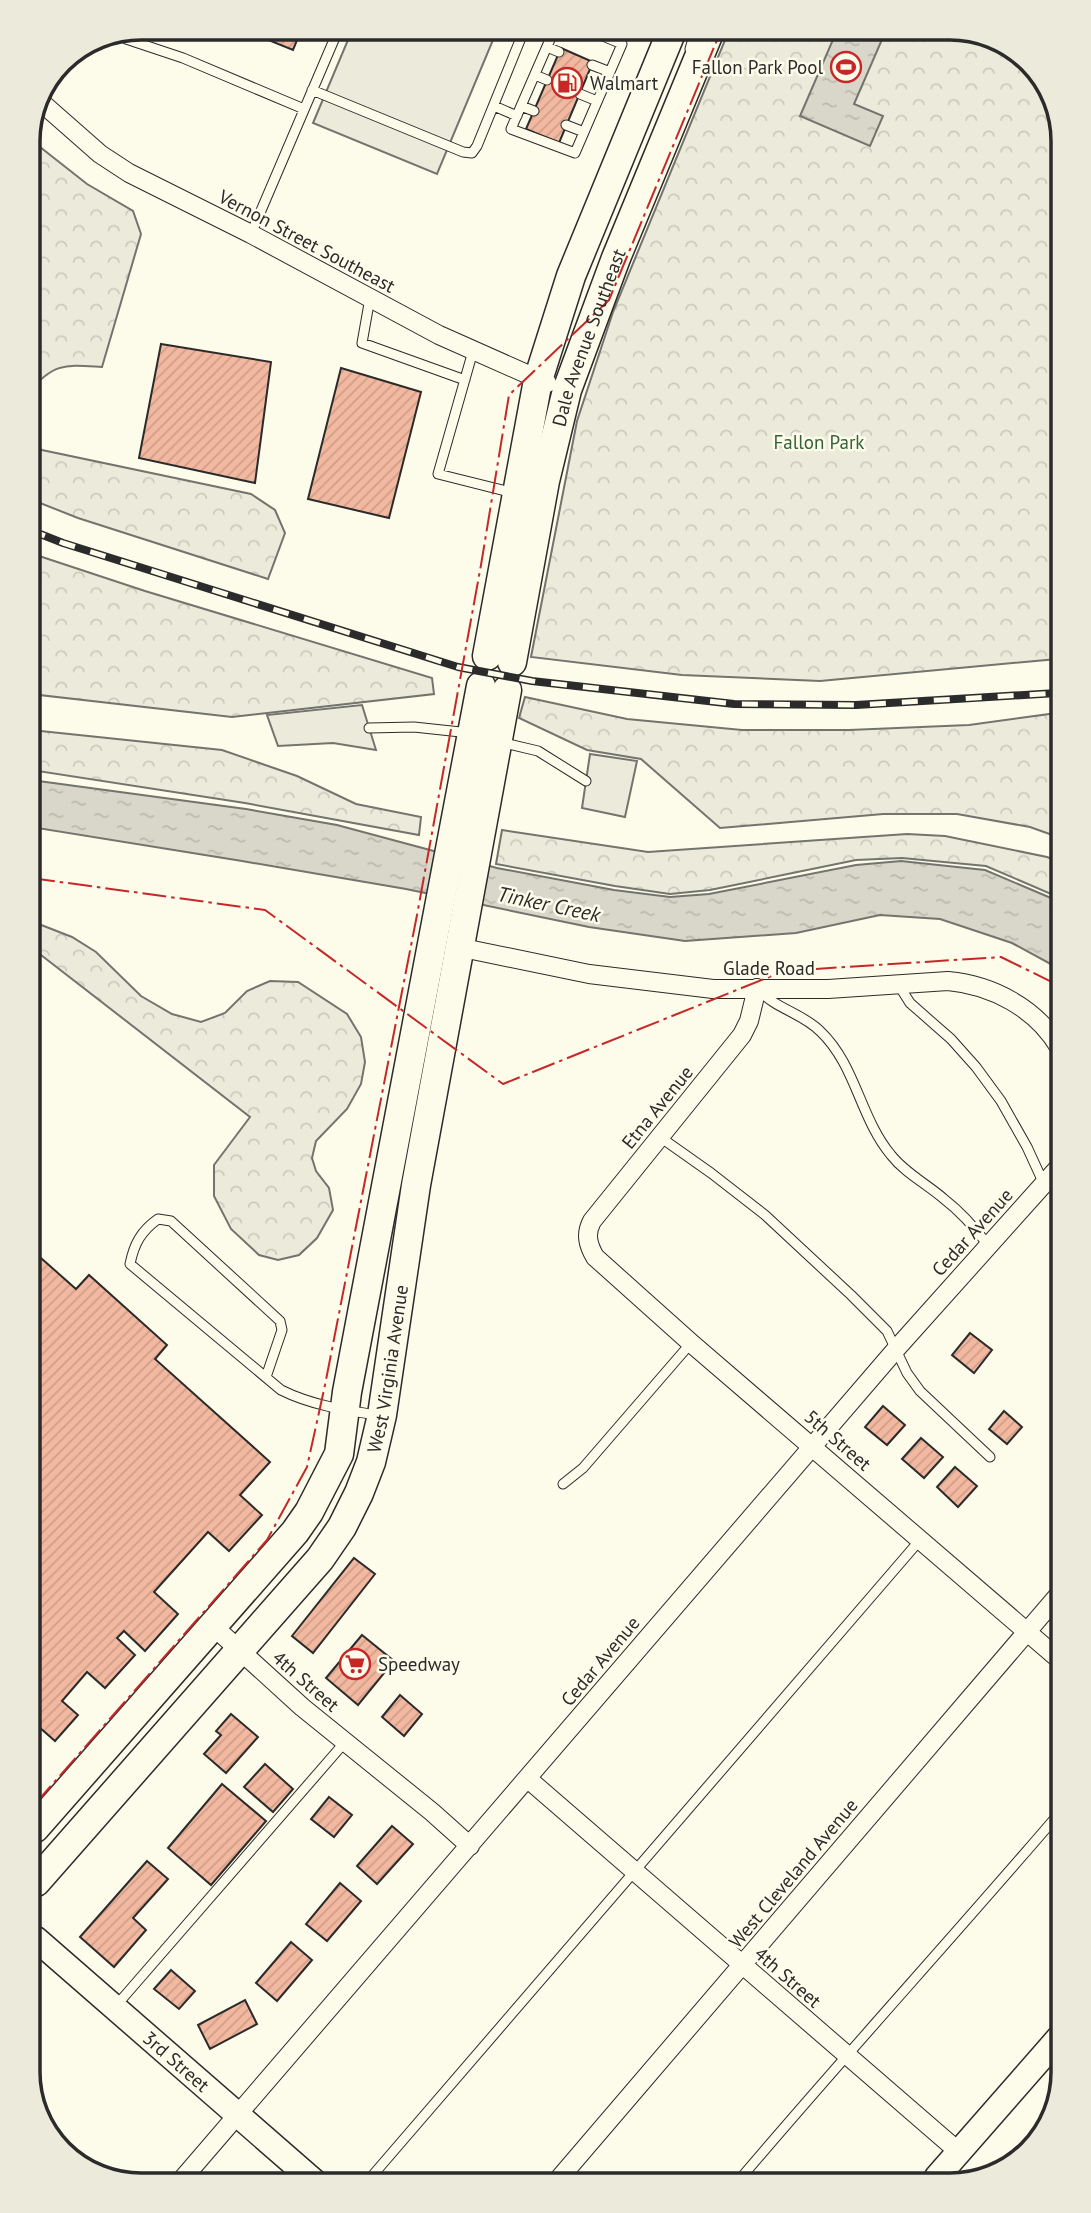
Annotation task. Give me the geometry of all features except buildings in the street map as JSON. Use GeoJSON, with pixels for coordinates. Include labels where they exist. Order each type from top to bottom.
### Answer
{"type":"FeatureCollection","features":[{"type":"Feature","properties":{"kind":"main road","name":"Dale Avenue Southeast"},"geometry":{"type":"LineString","coordinates":[[668,40],[571,276],[538,380],[516,494],[500,659],[567,390],[616,258],[706,40]]}},
{"type":"Feature","properties":{"kind":"main road"},"geometry":{"type":"LineString","coordinates":[[482,751],[494,688]]}},
{"type":"Feature","properties":{"kind":"main road","name":"West Virginia Avenue"},"geometry":{"type":"LineString","coordinates":[[40,1877],[320,1559],[342,1527],[359,1493],[371,1462],[382,1415],[452,933],[482,751]]}},
{"type":"Feature","properties":{"kind":"main road","name":"West Virginia Avenue"},"geometry":{"type":"LineString","coordinates":[[40,1822],[295,1532],[309,1512],[339,1454],[347,1392],[452,933]]}},
{"type":"Feature","properties":{"kind":"street","name":"Vernon Street Southeast"},"geometry":{"type":"LineString","coordinates":[[47,107],[91,147],[129,173],[473,351],[567,390]]}},
{"type":"Feature","properties":{"kind":"street","name":"Glade Road"},"geometry":{"type":"LineString","coordinates":[[452,933],[589,974],[713,989],[828,989],[948,981],[987,988],[1012,1000],[1035,1018],[1051,1037]]}},
{"type":"Feature","properties":{"kind":"street","name":"Etna Avenue"},"geometry":{"type":"LineString","coordinates":[[590,1248],[587,1236],[592,1221],[742,1035],[749,1021],[757,988]]}},
{"type":"Feature","properties":{"kind":"street","name":"Cedar Avenue"},"geometry":{"type":"LineString","coordinates":[[187,2173],[897,1348],[1051,1176]]}},
{"type":"Feature","properties":{"kind":"street","name":"5th Street"},"geometry":{"type":"LineString","coordinates":[[590,1248],[596,1257],[691,1343],[1051,1652]]}},
{"type":"Feature","properties":{"kind":"street","name":"West Cleveland Avenue"},"geometry":{"type":"LineString","coordinates":[[564,2173],[1051,1604]]}},
{"type":"Feature","properties":{"kind":"street","name":"4th Street"},"geometry":{"type":"LineString","coordinates":[[214,1626],[302,1707],[470,1846]]}},
{"type":"Feature","properties":{"kind":"street","name":"4th Street"},"geometry":{"type":"LineString","coordinates":[[527,1779],[959,2152]]}},
{"type":"Feature","properties":{"kind":"street","name":"3rd Street"},"geometry":{"type":"LineString","coordinates":[[40,1943],[305,2173]]}},
{"type":"Feature","properties":{"kind":"street"},"geometry":{"type":"LineString","coordinates":[[941,2173],[1051,2047]]}},
{"type":"Feature","properties":{"kind":"lane"},"geometry":{"type":"LineString","coordinates":[[250,234],[334,40]]}},
{"type":"Feature","properties":{"kind":"lane"},"geometry":{"type":"LineString","coordinates":[[312,90],[471,153],[477,146],[520,40]]}},
{"type":"Feature","properties":{"kind":"lane"},"geometry":{"type":"LineString","coordinates":[[550,40],[511,128],[575,153],[622,44],[612,40]]}},
{"type":"Feature","properties":{"kind":"lane"},"geometry":{"type":"LineString","coordinates":[[679,106],[692,40]]}},
{"type":"Feature","properties":{"kind":"lane"},"geometry":{"type":"LineString","coordinates":[[131,41],[183,58],[304,109]]}},
{"type":"Feature","properties":{"kind":"lane"},"geometry":{"type":"LineString","coordinates":[[547,47],[559,52]]}},
{"type":"Feature","properties":{"kind":"lane"},"geometry":{"type":"LineString","coordinates":[[592,65],[610,72]]}},
{"type":"Feature","properties":{"kind":"lane"},"geometry":{"type":"LineString","coordinates":[[535,75],[547,80]]}},
{"type":"Feature","properties":{"kind":"lane"},"geometry":{"type":"LineString","coordinates":[[580,94],[597,101]]}},
{"type":"Feature","properties":{"kind":"lane"},"geometry":{"type":"LineString","coordinates":[[494,106],[517,116]]}},
{"type":"Feature","properties":{"kind":"lane"},"geometry":{"type":"LineString","coordinates":[[521,106],[534,111]]}},
{"type":"Feature","properties":{"kind":"lane"},"geometry":{"type":"LineString","coordinates":[[566,125],[584,132]]}},
{"type":"Feature","properties":{"kind":"lane"},"geometry":{"type":"LineString","coordinates":[[370,298],[362,343],[465,380]]}},
{"type":"Feature","properties":{"kind":"lane"},"geometry":{"type":"LineString","coordinates":[[473,351],[438,474],[516,494]]}},
{"type":"Feature","properties":{"kind":"lane"},"geometry":{"type":"LineString","coordinates":[[369,728],[414,727],[482,751],[538,751],[586,781]]}},
{"type":"Feature","properties":{"kind":"lane"},"geometry":{"type":"LineString","coordinates":[[898,984],[909,1003],[951,1040],[1001,1101],[1044,1184]]}},
{"type":"Feature","properties":{"kind":"lane"},"geometry":{"type":"LineString","coordinates":[[757,988],[773,1004],[802,1017],[819,1030],[846,1064],[878,1136],[889,1154],[970,1222],[988,1245]]}},
{"type":"Feature","properties":{"kind":"lane"},"geometry":{"type":"LineString","coordinates":[[660,1137],[765,1215],[869,1313],[887,1331],[907,1373],[920,1391],[990,1457]]}},
{"type":"Feature","properties":{"kind":"lane"},"geometry":{"type":"LineString","coordinates":[[266,1377],[282,1330],[280,1321],[171,1222],[158,1219],[145,1228],[134,1246],[130,1264],[281,1390],[295,1397],[346,1410],[382,1415]]}},
{"type":"Feature","properties":{"kind":"lane"},"geometry":{"type":"LineString","coordinates":[[564,1484],[583,1468],[691,1343]]}},
{"type":"Feature","properties":{"kind":"lane"},"geometry":{"type":"LineString","coordinates":[[375,2173],[920,1540]]}},
{"type":"Feature","properties":{"kind":"lane"},"geometry":{"type":"LineString","coordinates":[[114,2008],[345,1742]]}},
{"type":"Feature","properties":{"kind":"lane"},"geometry":{"type":"LineString","coordinates":[[745,2173],[1051,1823]]}},
{"type":"Feature","properties":{"kind":"green space","name":"Fallon Park"},"geometry":{"type":"Polygon","coordinates":[[[725,40],[956,40],[982,46],[1006,57],[1026,75],[1037,91],[1049,122],[1051,141],[1051,660],[820,681],[682,675],[531,657],[577,421],[613,312],[725,40]]]}},
{"type":"Feature","properties":{"kind":"green space"},"geometry":{"type":"Polygon","coordinates":[[[40,147],[87,184],[133,211],[141,234],[102,367],[70,366],[46,375],[40,380],[40,147]]]}},
{"type":"Feature","properties":{"kind":"green space"},"geometry":{"type":"Polygon","coordinates":[[[40,448],[251,494],[275,510],[285,533],[268,579],[78,518],[40,503],[40,448]]]}},
{"type":"Feature","properties":{"kind":"green space"},"geometry":{"type":"Polygon","coordinates":[[[40,556],[432,678],[434,694],[232,717],[40,695],[40,556]]]}},
{"type":"Feature","properties":{"kind":"green space"},"geometry":{"type":"Polygon","coordinates":[[[525,697],[627,719],[742,730],[849,730],[969,725],[1051,714],[1051,834],[1030,827],[957,814],[883,814],[720,828],[641,759],[587,750],[519,718],[525,697]]]}},
{"type":"Feature","properties":{"kind":"green space"},"geometry":{"type":"Polygon","coordinates":[[[40,731],[222,750],[297,776],[356,804],[421,817],[419,835],[245,803],[40,771],[40,731]]]}},
{"type":"Feature","properties":{"kind":"green space"},"geometry":{"type":"Polygon","coordinates":[[[502,830],[648,852],[907,834],[945,836],[1051,858],[1051,894],[986,866],[902,858],[856,860],[710,890],[670,894],[496,864],[502,830]]]}},
{"type":"Feature","properties":{"kind":"green space"},"geometry":{"type":"Polygon","coordinates":[[[40,925],[72,937],[96,952],[141,996],[172,1014],[201,1022],[225,1013],[247,991],[270,981],[298,982],[347,1014],[361,1037],[365,1062],[361,1084],[347,1109],[316,1141],[312,1158],[316,1171],[329,1188],[333,1210],[317,1238],[299,1255],[278,1260],[259,1255],[231,1229],[214,1196],[214,1165],[250,1117],[40,954],[40,925]]]}},
{"type":"Feature","properties":{"kind":"shaded area"},"geometry":{"type":"Polygon","coordinates":[[[348,40],[493,40],[437,174],[313,123],[348,40]]]}},
{"type":"Feature","properties":{"kind":"shaded area"},"geometry":{"type":"Polygon","coordinates":[[[362,705],[376,750],[333,743],[278,746],[267,715],[362,705]]]}},
{"type":"Feature","properties":{"kind":"shaded area"},"geometry":{"type":"Polygon","coordinates":[[[590,754],[637,761],[625,817],[582,808],[590,754]]]}},
{"type":"Feature","properties":{"kind":"water","name":"Fallon Park Pool"},"geometry":{"type":"Polygon","coordinates":[[[833,40],[882,40],[854,104],[883,116],[870,146],[800,116],[833,40]]]}},
{"type":"Feature","properties":{"kind":"water","name":"Tinker Creek"},"geometry":{"type":"Polygon","coordinates":[[[40,781],[246,809],[337,825],[497,868],[614,890],[670,897],[709,894],[856,865],[901,861],[985,870],[1051,898],[1051,964],[1012,943],[940,919],[880,915],[796,933],[685,941],[589,927],[406,889],[40,828],[40,781]]]}},
{"type":"Feature","properties":{"kind":"railway"},"geometry":{"type":"LineString","coordinates":[[40,534],[458,667],[532,681],[734,704],[856,705],[1051,693]]}},
{"type":"Feature","properties":{"kind":"power"},"geometry":{"type":"LineString","coordinates":[[40,1798],[267,1540],[307,1467],[417,915],[509,395],[609,300],[717,40]]}},
{"type":"Feature","properties":{"kind":"power"},"geometry":{"type":"LineString","coordinates":[[40,879],[265,910],[503,1084],[784,971],[1001,957],[1051,982]]}},
{"type":"Feature","properties":{"kind":"place","name":"Fallon Park Pool"},"geometry":{"type":"Point","coordinates":[846,67]}},
{"type":"Feature","properties":{"kind":"place","name":"Walmart"},"geometry":{"type":"Point","coordinates":[567,83]}},
{"type":"Feature","properties":{"kind":"place","name":"Speedway"},"geometry":{"type":"Point","coordinates":[355,1664]}}]}
